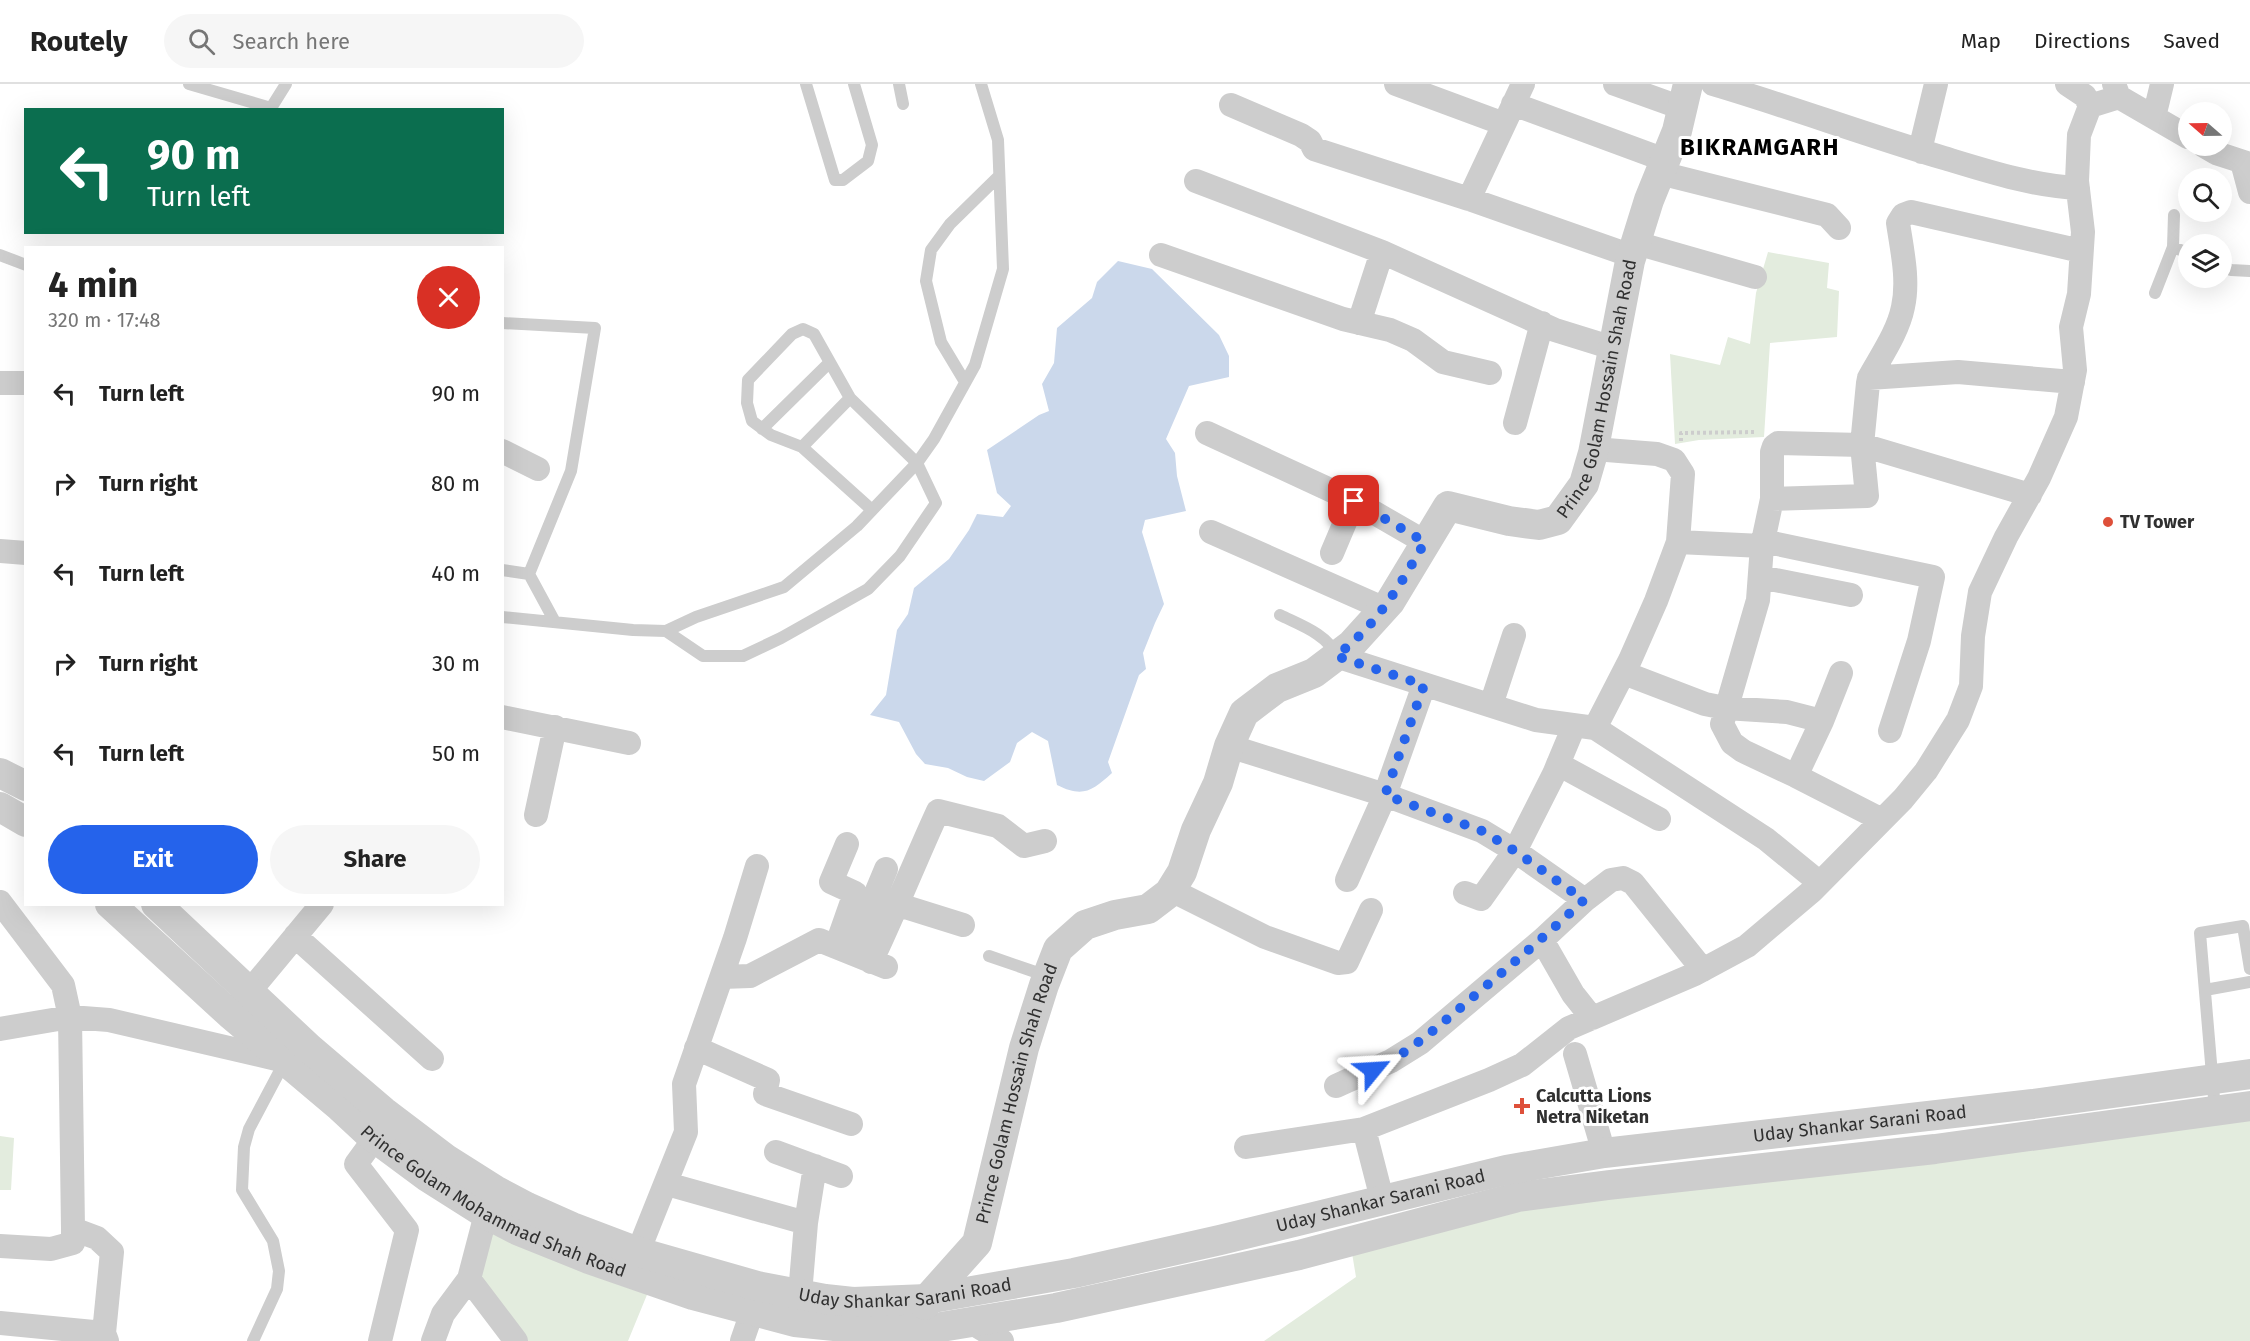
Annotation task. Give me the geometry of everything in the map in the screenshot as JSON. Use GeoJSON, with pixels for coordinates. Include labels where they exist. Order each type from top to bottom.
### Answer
{"type":"FeatureCollection","features":[{"type":"Feature","properties":{"kind":"street"},"geometry":{"type":"LineString","coordinates":[[1396,84],[1513,104],[1663,167],[1827,215],[1839,228]]}},
{"type":"Feature","properties":{"kind":"street"},"geometry":{"type":"LineString","coordinates":[[1615,84],[1685,96]]}},
{"type":"Feature","properties":{"kind":"street"},"geometry":{"type":"LineString","coordinates":[[1713,84],[1778,103],[1922,152],[2051,187],[2078,188]]}},
{"type":"Feature","properties":{"kind":"street"},"geometry":{"type":"LineString","coordinates":[[1922,152],[1922,142],[1936,84]]}},
{"type":"Feature","properties":{"kind":"street"},"geometry":{"type":"LineString","coordinates":[[2067,84],[2085,96],[2090,105]]}},
{"type":"Feature","properties":{"kind":"street"},"geometry":{"type":"LineString","coordinates":[[2154,117],[2162,84]]}},
{"type":"Feature","properties":{"kind":"street"},"geometry":{"type":"LineString","coordinates":[[1246,1147],[1364,1129],[1522,1065],[1569,1028],[1703,970],[1747,946],[1820,883],[1903,799],[1926,771],[1958,720],[1971,686],[1973,636],[1980,592],[2006,537],[2039,478],[2066,417],[2075,370],[2071,327],[2079,294],[2083,232],[2078,188],[2079,135],[2090,105],[2116,91],[2178,131]]}},
{"type":"Feature","properties":{"kind":"street","name":"Prince Golam Hossain Shah Road"},"geometry":{"type":"LineString","coordinates":[[937,1325],[927,1299],[977,1243],[1024,1048],[1058,949],[1085,925],[1115,915],[1148,909],[1171,890],[1182,872],[1196,830],[1218,783],[1229,746],[1244,713],[1277,688],[1314,673],[1351,645],[1384,609],[1448,506],[1509,521],[1539,525],[1558,519],[1584,484],[1594,449],[1634,250],[1677,131],[1685,96]]}},
{"type":"Feature","properties":{"kind":"street"},"geometry":{"type":"LineString","coordinates":[[1469,199],[1513,104]]}},
{"type":"Feature","properties":{"kind":"street"},"geometry":{"type":"LineString","coordinates":[[1231,105],[1301,135],[1310,141],[1314,148],[1469,199],[1634,250],[1755,277]]}},
{"type":"Feature","properties":{"kind":"street"},"geometry":{"type":"LineString","coordinates":[[2225,156],[2246,163],[2250,192]]}},
{"type":"Feature","properties":{"kind":"street"},"geometry":{"type":"LineString","coordinates":[[1196,181],[1382,252],[1567,334],[1613,348]]}},
{"type":"Feature","properties":{"kind":"street"},"geometry":{"type":"LineString","coordinates":[[1772,499],[1867,496],[1862,445],[1869,378],[1895,330],[1903,307],[1905,282],[1899,223],[1903,215],[1911,212],[2081,250]]}},
{"type":"Feature","properties":{"kind":"street"},"geometry":{"type":"LineString","coordinates":[[1359,323],[1382,252]]}},
{"type":"Feature","properties":{"kind":"street"},"geometry":{"type":"LineString","coordinates":[[1161,255],[1359,323],[1390,330],[1413,340],[1443,362],[1490,373]]}},
{"type":"Feature","properties":{"kind":"street"},"geometry":{"type":"LineString","coordinates":[[1515,423],[1542,323]]}},
{"type":"Feature","properties":{"kind":"street"},"geometry":{"type":"LineString","coordinates":[[1869,378],[1958,372],[2073,382]]}},
{"type":"Feature","properties":{"kind":"street"},"geometry":{"type":"LineString","coordinates":[[0,383],[24,383]]}},
{"type":"Feature","properties":{"kind":"street"},"geometry":{"type":"LineString","coordinates":[[1207,433],[1354,501],[1425,542]]}},
{"type":"Feature","properties":{"kind":"street"},"geometry":{"type":"LineString","coordinates":[[1882,820],[1743,751],[1732,743],[1722,724],[1758,600],[1762,544],[1772,499],[1774,446],[1778,443],[1862,445],[2030,495]]}},
{"type":"Feature","properties":{"kind":"street"},"geometry":{"type":"LineString","coordinates":[[1465,893],[1481,898],[1515,851],[1558,764],[1624,673],[1656,601],[1678,542],[1683,474],[1674,460],[1657,454],[1594,449]]}},
{"type":"Feature","properties":{"kind":"street"},"geometry":{"type":"LineString","coordinates":[[504,452],[538,469]]}},
{"type":"Feature","properties":{"kind":"street"},"geometry":{"type":"LineString","coordinates":[[1332,553],[1354,501]]}},
{"type":"Feature","properties":{"kind":"street"},"geometry":{"type":"LineString","coordinates":[[1211,532],[1384,609]]}},
{"type":"Feature","properties":{"kind":"street"},"geometry":{"type":"LineString","coordinates":[[1678,542],[1762,544],[1933,577],[1919,641],[1890,732]]}},
{"type":"Feature","properties":{"kind":"street"},"geometry":{"type":"LineString","coordinates":[[0,551],[24,552]]}},
{"type":"Feature","properties":{"kind":"street"},"geometry":{"type":"LineString","coordinates":[[1760,577],[1851,595]]}},
{"type":"Feature","properties":{"kind":"street"},"geometry":{"type":"LineString","coordinates":[[1491,705],[1514,635]]}},
{"type":"Feature","properties":{"kind":"street"},"geometry":{"type":"LineString","coordinates":[[1336,656],[1536,720],[1585,727],[1766,839],[1820,883]]}},
{"type":"Feature","properties":{"kind":"street"},"geometry":{"type":"LineString","coordinates":[[1624,673],[1705,704],[1725,708],[1787,712],[1822,721]]}},
{"type":"Feature","properties":{"kind":"street"},"geometry":{"type":"LineString","coordinates":[[1796,776],[1822,721],[1840,673]]}},
{"type":"Feature","properties":{"kind":"street"},"geometry":{"type":"LineString","coordinates":[[1347,880],[1385,795],[1424,685]]}},
{"type":"Feature","properties":{"kind":"street"},"geometry":{"type":"LineString","coordinates":[[504,717],[629,743]]}},
{"type":"Feature","properties":{"kind":"street"},"geometry":{"type":"LineString","coordinates":[[536,815],[555,727]]}},
{"type":"Feature","properties":{"kind":"street"},"geometry":{"type":"LineString","coordinates":[[1229,746],[1385,795],[1482,831],[1515,851],[1584,900]]}},
{"type":"Feature","properties":{"kind":"street"},"geometry":{"type":"LineString","coordinates":[[1558,764],[1659,819]]}},
{"type":"Feature","properties":{"kind":"street"},"geometry":{"type":"LineString","coordinates":[[0,773],[24,785]]}},
{"type":"Feature","properties":{"kind":"street"},"geometry":{"type":"LineString","coordinates":[[0,807],[24,821]]}},
{"type":"Feature","properties":{"kind":"street"},"geometry":{"type":"LineString","coordinates":[[861,957],[899,904],[912,866],[938,812],[998,826],[1024,846],[1045,841]]}},
{"type":"Feature","properties":{"kind":"street"},"geometry":{"type":"LineString","coordinates":[[847,844],[831,882],[855,893],[861,957]]}},
{"type":"Feature","properties":{"kind":"street"},"geometry":{"type":"LineString","coordinates":[[638,1252],[686,1132],[684,1084],[757,866]]}},
{"type":"Feature","properties":{"kind":"street"},"geometry":{"type":"LineString","coordinates":[[861,957],[886,869]]}},
{"type":"Feature","properties":{"kind":"street"},"geometry":{"type":"LineString","coordinates":[[1336,1086],[1391,1061],[1420,1042],[1542,939],[1584,900],[1611,880],[1623,878],[1633,883],[1703,970]]}},
{"type":"Feature","properties":{"kind":"street"},"geometry":{"type":"LineString","coordinates":[[1171,890],[1266,937],[1338,963],[1347,962],[1371,910]]}},
{"type":"Feature","properties":{"kind":"street"},"geometry":{"type":"LineString","coordinates":[[0,902],[63,985],[70,1017],[73,1229],[73,1243],[51,1249],[0,1246]]}},
{"type":"Feature","properties":{"kind":"street"},"geometry":{"type":"LineString","coordinates":[[899,904],[963,925]]}},
{"type":"Feature","properties":{"kind":"street","name":"Prince Golam Mohammad Shah Road"},"geometry":{"type":"LineString","coordinates":[[112,906],[230,1014],[375,1138],[426,1176],[486,1214],[517,1230],[589,1259],[682,1292],[795,1322],[853,1328],[937,1325]]}},
{"type":"Feature","properties":{"kind":"street","name":"Uday Shankar Sarani Road"},"geometry":{"type":"LineString","coordinates":[[158,906],[309,1048],[384,1112],[446,1159],[527,1207],[638,1252],[757,1286],[853,1302],[927,1299]]}},
{"type":"Feature","properties":{"kind":"street"},"geometry":{"type":"LineString","coordinates":[[230,1014],[320,906]]}},
{"type":"Feature","properties":{"kind":"street"},"geometry":{"type":"LineString","coordinates":[[295,936],[432,1059]]}},
{"type":"Feature","properties":{"kind":"street"},"geometry":{"type":"LineString","coordinates":[[1542,939],[1573,994],[1592,1018]]}},
{"type":"Feature","properties":{"kind":"street"},"geometry":{"type":"LineString","coordinates":[[722,976],[750,976],[819,940],[861,957]]}},
{"type":"Feature","properties":{"kind":"street"},"geometry":{"type":"LineString","coordinates":[[0,1029],[70,1017],[109,1020],[285,1061]]}},
{"type":"Feature","properties":{"kind":"street"},"geometry":{"type":"LineString","coordinates":[[696,1048],[768,1080],[765,1094],[851,1124]]}},
{"type":"Feature","properties":{"kind":"street"},"geometry":{"type":"LineString","coordinates":[[1575,1054],[1604,1153]]}},
{"type":"Feature","properties":{"kind":"street","name":"Uday Shankar Sarani Road"},"geometry":{"type":"LineString","coordinates":[[937,1325],[1074,1273],[1209,1243],[1506,1170],[1604,1153],[2033,1104],[2250,1074]]}},
{"type":"Feature","properties":{"kind":"street","name":"Uday Shankar Sarani Road"},"geometry":{"type":"LineString","coordinates":[[937,1325],[1056,1308],[1299,1255],[1518,1197],[1620,1183],[1935,1149],[2250,1106]]}},
{"type":"Feature","properties":{"kind":"street"},"geometry":{"type":"LineString","coordinates":[[1364,1129],[1382,1199]]}},
{"type":"Feature","properties":{"kind":"street"},"geometry":{"type":"LineString","coordinates":[[375,1138],[356,1164],[407,1230],[380,1341]]}},
{"type":"Feature","properties":{"kind":"street"},"geometry":{"type":"LineString","coordinates":[[776,1152],[841,1176]]}},
{"type":"Feature","properties":{"kind":"street"},"geometry":{"type":"LineString","coordinates":[[800,1294],[806,1223],[815,1166]]}},
{"type":"Feature","properties":{"kind":"street"},"geometry":{"type":"LineString","coordinates":[[666,1184],[806,1223]]}},
{"type":"Feature","properties":{"kind":"street"},"geometry":{"type":"LineString","coordinates":[[433,1341],[443,1314],[469,1279],[486,1214]]}},
{"type":"Feature","properties":{"kind":"street"},"geometry":{"type":"LineString","coordinates":[[0,1323],[105,1337],[112,1252],[97,1238],[73,1229]]}},
{"type":"Feature","properties":{"kind":"street"},"geometry":{"type":"LineString","coordinates":[[977,1243],[937,1325],[1002,1341]]}},
{"type":"Feature","properties":{"kind":"street"},"geometry":{"type":"LineString","coordinates":[[469,1279],[516,1341]]}},
{"type":"Feature","properties":{"kind":"street"},"geometry":{"type":"LineString","coordinates":[[742,1341],[752,1312]]}},
{"type":"Feature","properties":{"kind":"lane"},"geometry":{"type":"LineString","coordinates":[[189,84],[231,90],[271,108],[286,84]]}},
{"type":"Feature","properties":{"kind":"lane"},"geometry":{"type":"LineString","coordinates":[[806,84],[835,180],[843,180],[868,161],[872,145],[854,84]]}},
{"type":"Feature","properties":{"kind":"lane"},"geometry":{"type":"LineString","coordinates":[[898,84],[903,104]]}},
{"type":"Feature","properties":{"kind":"lane"},"geometry":{"type":"LineString","coordinates":[[504,617],[633,630],[666,631],[696,617],[784,587],[857,526],[917,463],[934,439],[975,365],[1003,269],[998,140],[981,84]]}},
{"type":"Feature","properties":{"kind":"lane"},"geometry":{"type":"LineString","coordinates":[[965,382],[941,342],[926,281],[931,250],[950,224],[999,176]]}},
{"type":"Feature","properties":{"kind":"lane"},"geometry":{"type":"LineString","coordinates":[[2155,293],[2173,247],[2174,215]]}},
{"type":"Feature","properties":{"kind":"lane"},"geometry":{"type":"LineString","coordinates":[[2173,247],[2178,249]]}},
{"type":"Feature","properties":{"kind":"lane"},"geometry":{"type":"LineString","coordinates":[[0,255],[24,264]]}},
{"type":"Feature","properties":{"kind":"lane"},"geometry":{"type":"LineString","coordinates":[[2232,270],[2250,271]]}},
{"type":"Feature","properties":{"kind":"lane"},"geometry":{"type":"LineString","coordinates":[[504,323],[595,328],[571,471],[529,574]]}},
{"type":"Feature","properties":{"kind":"lane"},"geometry":{"type":"LineString","coordinates":[[666,631],[703,656],[743,656],[781,638],[868,589],[900,556],[936,503],[917,463],[850,398],[814,334],[803,329],[792,334],[748,380],[747,403],[752,421],[762,429],[802,447],[872,510]]}},
{"type":"Feature","properties":{"kind":"lane"},"geometry":{"type":"LineString","coordinates":[[762,429],[829,363]]}},
{"type":"Feature","properties":{"kind":"lane"},"geometry":{"type":"LineString","coordinates":[[802,447],[850,398]]}},
{"type":"Feature","properties":{"kind":"lane"},"geometry":{"type":"LineString","coordinates":[[504,570],[529,574]]}},
{"type":"Feature","properties":{"kind":"lane"},"geometry":{"type":"LineString","coordinates":[[529,574],[555,622]]}},
{"type":"Feature","properties":{"kind":"lane"},"geometry":{"type":"LineString","coordinates":[[1280,615],[1312,631],[1332,646],[1336,656]]}},
{"type":"Feature","properties":{"kind":"lane"},"geometry":{"type":"LineString","coordinates":[[2215,1110],[2200,933],[2243,926],[2250,969]]}},
{"type":"Feature","properties":{"kind":"lane"},"geometry":{"type":"LineString","coordinates":[[989,956],[1047,976]]}},
{"type":"Feature","properties":{"kind":"lane"},"geometry":{"type":"LineString","coordinates":[[2205,990],[2250,982]]}},
{"type":"Feature","properties":{"kind":"lane"},"geometry":{"type":"LineString","coordinates":[[254,1341],[277,1289],[279,1271],[273,1240],[242,1190],[244,1147],[249,1129],[285,1061]]}},
{"type":"Feature","properties":{"kind":"path"},"geometry":{"type":"LineString","coordinates":[[1674,460],[1680,453],[1681,433],[1756,432]]}},
{"type":"Feature","properties":{"kind":"shaded area"},"geometry":{"type":"Polygon","coordinates":[[[1768,252],[1829,263],[1827,288],[1839,291],[1837,337],[1770,343],[1764,437],[1699,440],[1675,444],[1670,354],[1720,365],[1728,337],[1750,344],[1756,293],[1768,252]]]}},
{"type":"Feature","properties":{"kind":"shaded area"},"geometry":{"type":"Polygon","coordinates":[[[2250,1109],[2250,1341],[1264,1341],[1356,1277],[1349,1235],[2250,1109]]]}},
{"type":"Feature","properties":{"kind":"shaded area"},"geometry":{"type":"Polygon","coordinates":[[[0,1136],[14,1138],[11,1190],[0,1190],[0,1136]]]}},
{"type":"Feature","properties":{"kind":"shaded area"},"geometry":{"type":"Polygon","coordinates":[[[493,1211],[651,1285],[628,1341],[525,1341],[475,1278],[493,1211]]]}},
{"type":"Feature","properties":{"kind":"water"},"geometry":{"type":"Polygon","coordinates":[[[1118,261],[1152,269],[1219,335],[1229,356],[1229,377],[1189,386],[1166,439],[1175,453],[1177,476],[1186,511],[1145,520],[1142,532],[1164,604],[1143,653],[1146,669],[1139,675],[1108,762],[1112,773],[1087,791],[1074,791],[1057,785],[1048,741],[1032,732],[1017,743],[1010,762],[984,781],[967,777],[948,768],[925,764],[916,754],[899,722],[870,715],[886,695],[897,630],[908,614],[914,588],[949,559],[977,514],[1003,517],[1011,506],[997,493],[987,450],[1039,415],[1049,411],[1042,384],[1054,363],[1057,328],[1092,298],[1097,282],[1118,261]]]}},
{"type":"Feature","properties":{"kind":"place","name":"TV Tower"},"geometry":{"type":"Point","coordinates":[2108,522]}},
{"type":"Feature","properties":{"kind":"place","name":"Calcutta Lions Netra Niketan"},"geometry":{"type":"Point","coordinates":[1522,1106]}},
{"type":"Feature","properties":{"kind":"district","name":"BIKRAMGARH"},"geometry":{"type":"Point","coordinates":[1760,147]}},
{"type":"Feature","properties":{"kind":"route"},"geometry":{"type":"LineString","coordinates":[[1354,501],[1425,542],[1390,602],[1351,645],[1336,656],[1424,685],[1385,795],[1482,831],[1515,851],[1584,900],[1542,939],[1420,1042],[1373,1070]]}}]}
